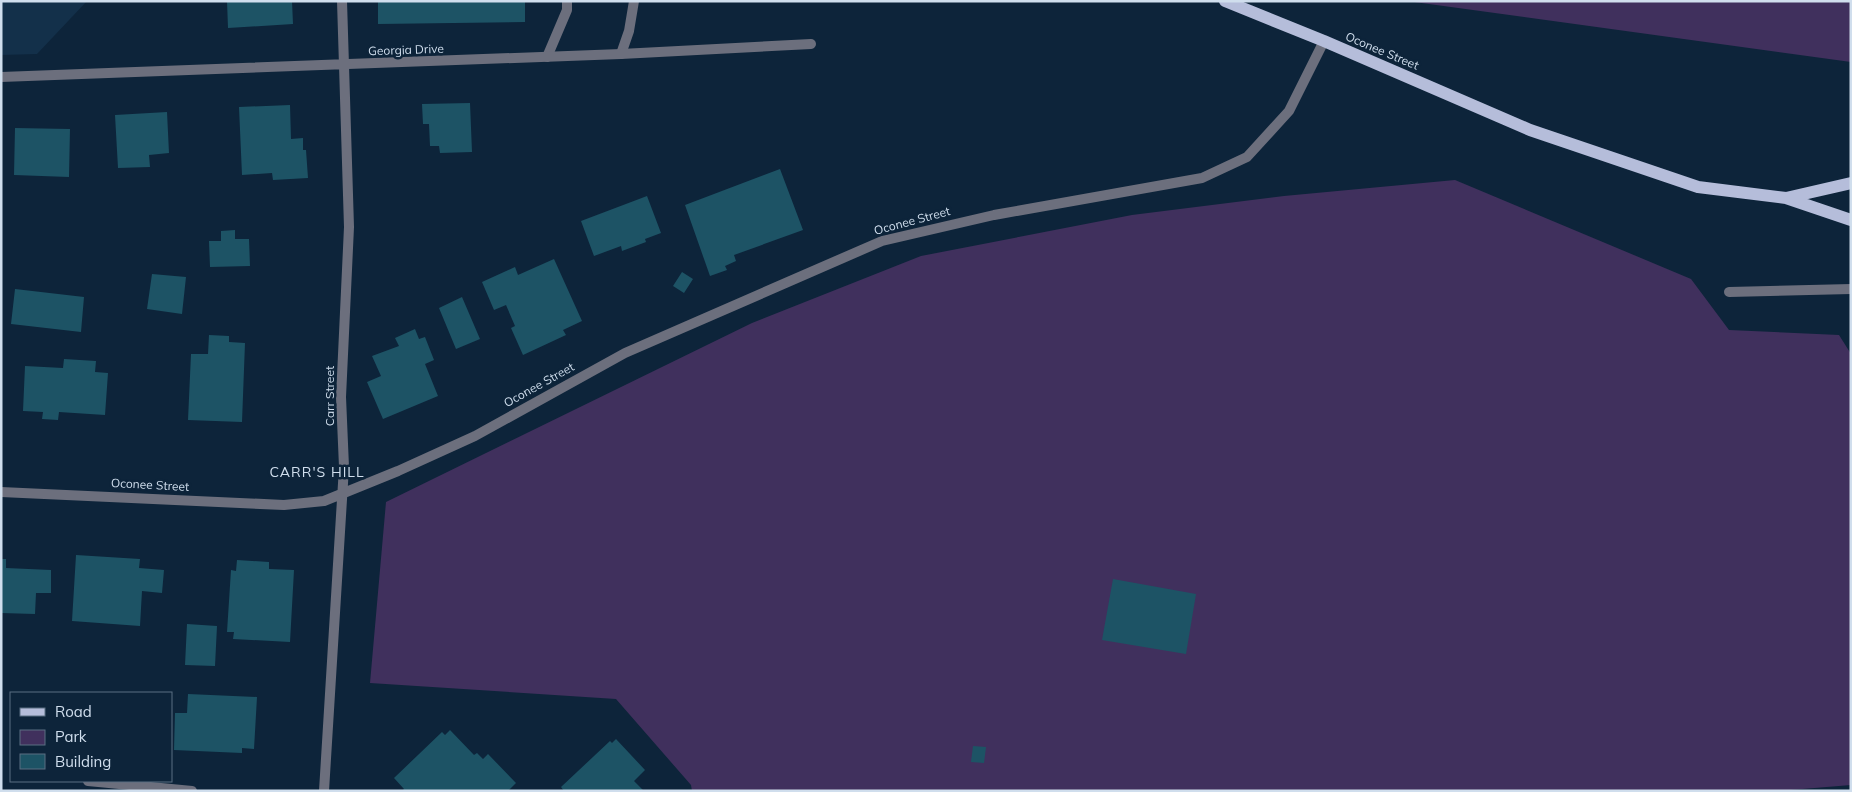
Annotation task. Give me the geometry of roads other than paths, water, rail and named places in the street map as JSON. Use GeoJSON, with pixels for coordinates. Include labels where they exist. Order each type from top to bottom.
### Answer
{"type":"FeatureCollection","features":[{"type":"Feature","properties":{"kind":"main road"},"geometry":{"type":"LineString","coordinates":[[1225,1],[1324,41]]}},
{"type":"Feature","properties":{"kind":"main road","name":"Oconee Street"},"geometry":{"type":"LineString","coordinates":[[1324,41],[1530,130],[1698,187],[1786,198],[1851,220]]}},
{"type":"Feature","properties":{"kind":"main road","name":"Oconee Street"},"geometry":{"type":"LineString","coordinates":[[1786,198],[1851,183]]}},
{"type":"Feature","properties":{"kind":"street","name":"Carr Street"},"geometry":{"type":"LineString","coordinates":[[324,791],[344,467],[341,397],[349,227],[342,1]]}},
{"type":"Feature","properties":{"kind":"street"},"geometry":{"type":"LineString","coordinates":[[548,57],[567,10],[567,1]]}},
{"type":"Feature","properties":{"kind":"street"},"geometry":{"type":"LineString","coordinates":[[622,54],[629,31],[634,1]]}},
{"type":"Feature","properties":{"kind":"street","name":"Oconee Street"},"geometry":{"type":"LineString","coordinates":[[1,492],[284,505],[324,502],[474,436],[625,353],[882,241],[994,215],[1202,178],[1247,157],[1289,111],[1324,41]]}},
{"type":"Feature","properties":{"kind":"street","name":"Georgia Drive"},"geometry":{"type":"LineString","coordinates":[[1,76],[548,57],[812,44]]}},
{"type":"Feature","properties":{"kind":"street"},"geometry":{"type":"LineString","coordinates":[[1729,292],[1851,289]]}},
{"type":"Feature","properties":{"kind":"street"},"geometry":{"type":"LineString","coordinates":[[90,782],[103,787],[139,784],[192,791]]}},
{"type":"Feature","properties":{"kind":"district","name":"CARR'S HILL"},"geometry":{"type":"Point","coordinates":[317,472]}}]}
